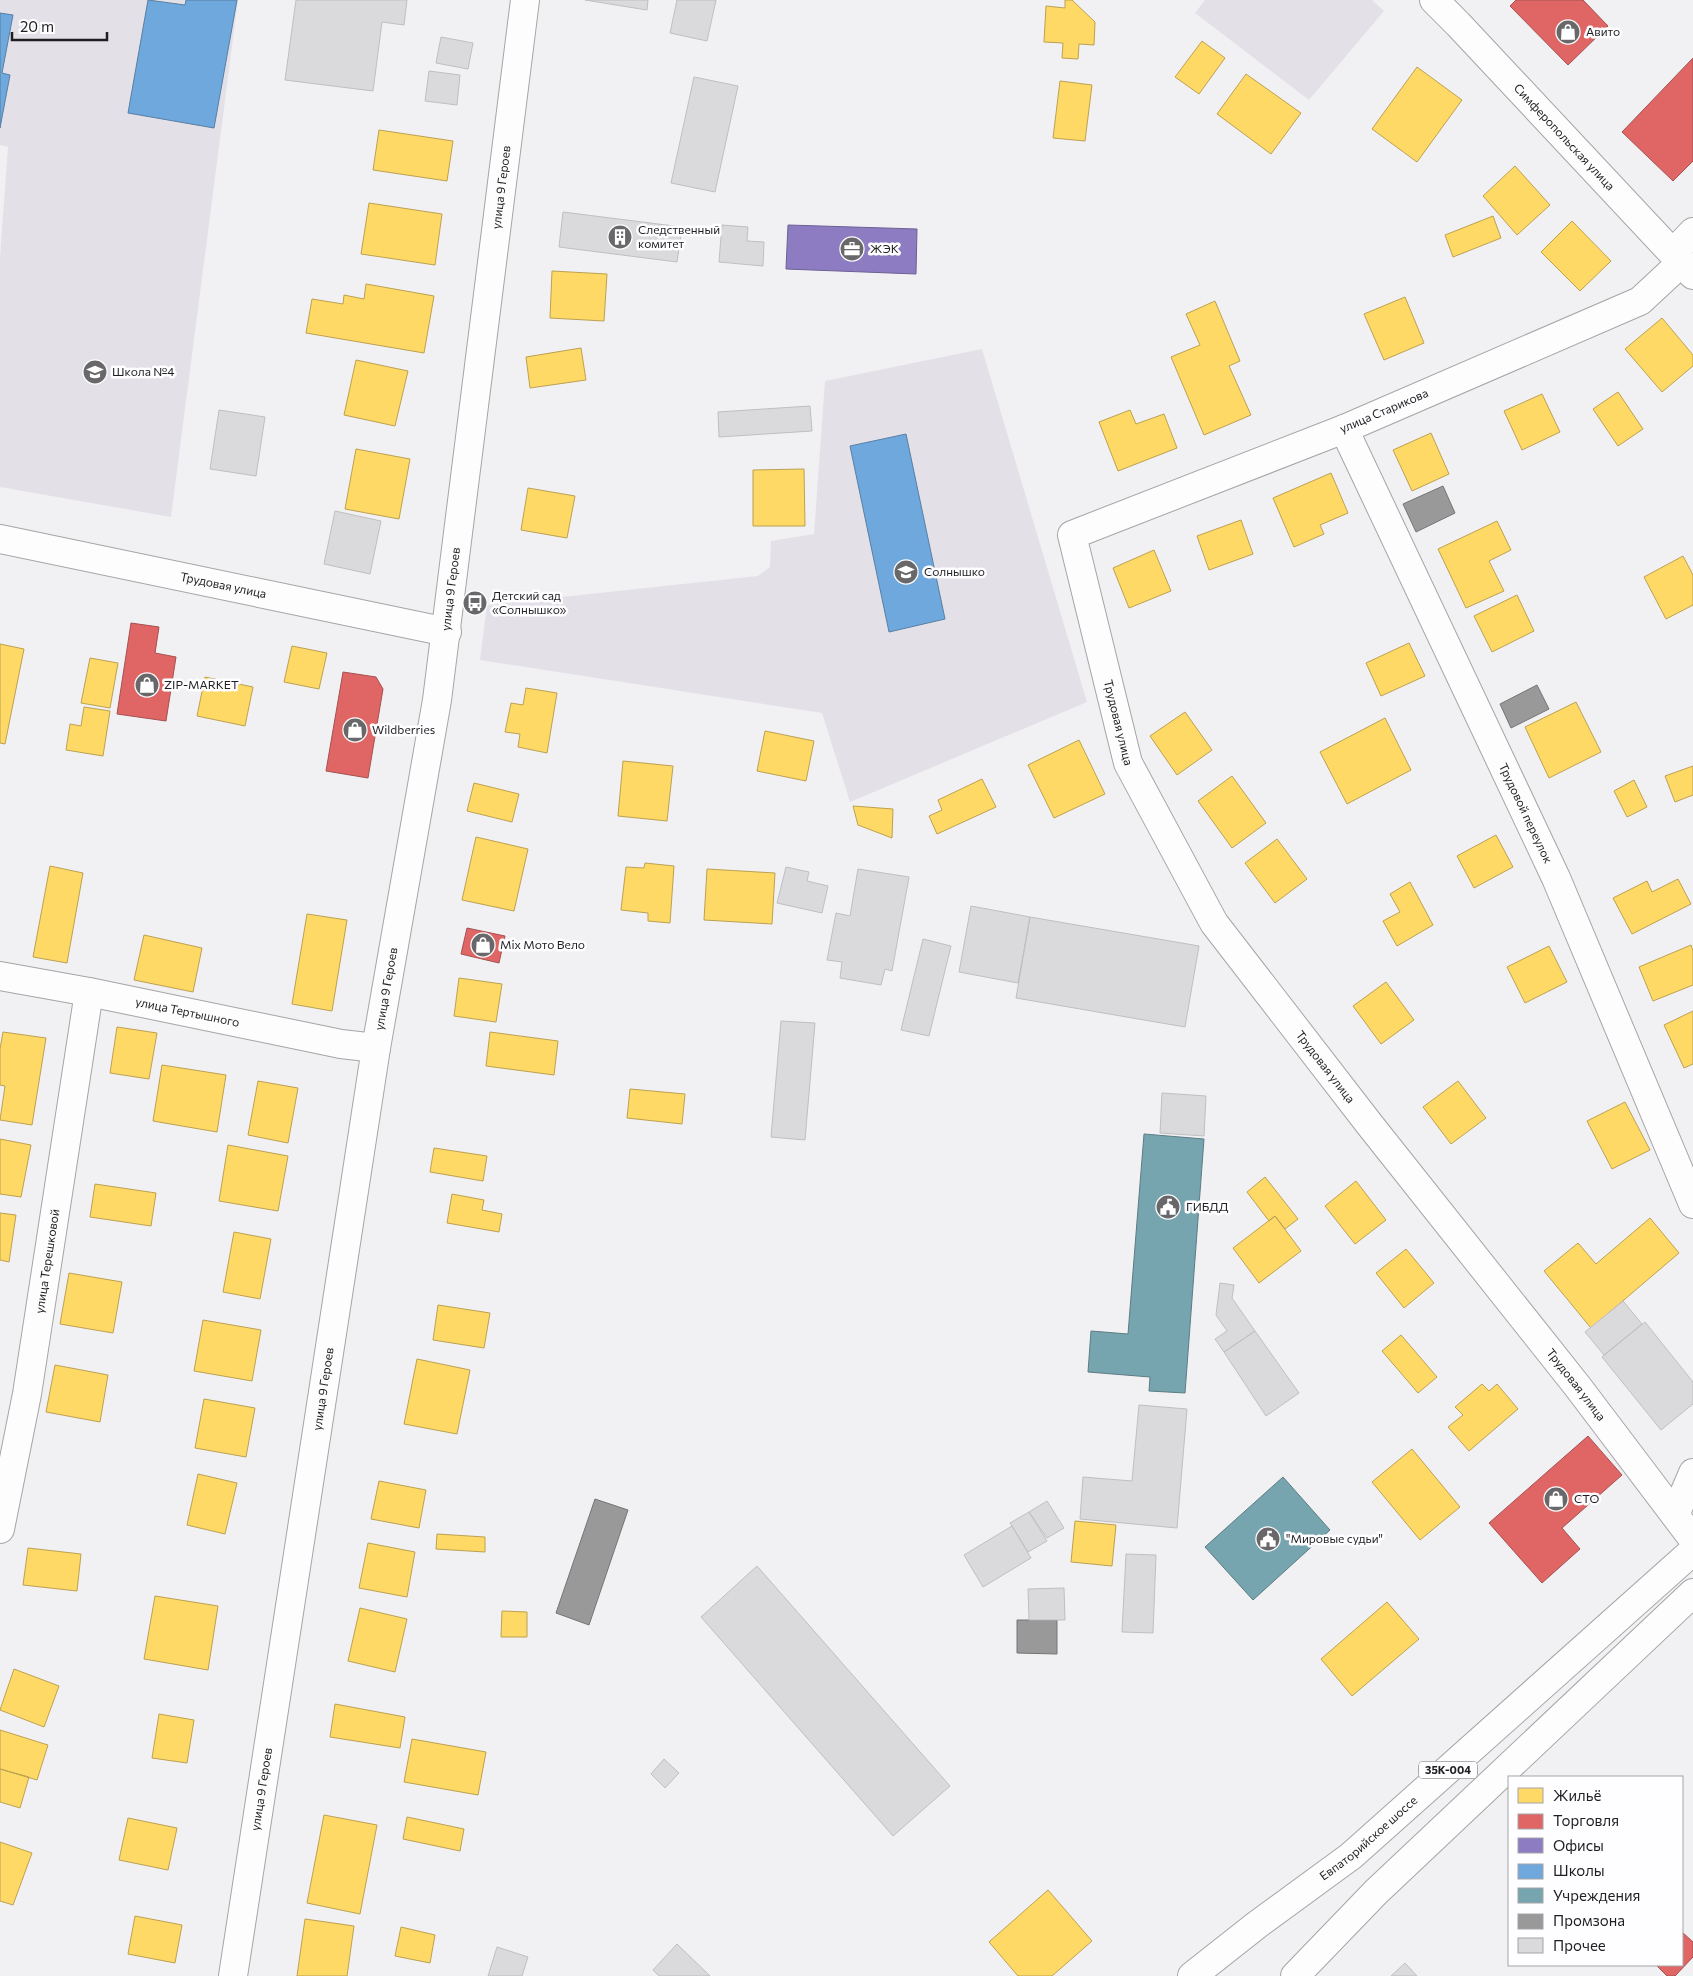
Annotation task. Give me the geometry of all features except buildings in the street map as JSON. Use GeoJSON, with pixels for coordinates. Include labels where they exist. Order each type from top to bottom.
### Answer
{"type":"FeatureCollection","features":[{"type":"Feature","properties":{"kind":"street","name":"улица 9 Героев"},"geometry":{"type":"LineString","coordinates":[[233,1976],[376,1048],[437,700],[525,0]]}},
{"type":"Feature","properties":{"kind":"street","name":"Симферопольская улица"},"geometry":{"type":"LineString","coordinates":[[1434,0],[1683,263]]}},
{"type":"Feature","properties":{"kind":"street","name":"улица Старикова"},"geometry":{"type":"LineString","coordinates":[[1072,535],[1344,429],[1640,301],[1683,263],[1693,232]]}},
{"type":"Feature","properties":{"kind":"street","name":"Трудовой переулок"},"geometry":{"type":"LineString","coordinates":[[1344,429],[1556,878],[1693,1204]]}},
{"type":"Feature","properties":{"kind":"street","name":"Трудовая улица"},"geometry":{"type":"LineString","coordinates":[[1072,535],[1128,763],[1214,924],[1370,1125],[1578,1387],[1693,1539]]}},
{"type":"Feature","properties":{"kind":"street","name":"Трудовая улица"},"geometry":{"type":"LineString","coordinates":[[0,539],[446,632]]}},
{"type":"Feature","properties":{"kind":"street","name":"улица Тертышного"},"geometry":{"type":"LineString","coordinates":[[0,976],[89,992],[341,1044],[376,1048]]}},
{"type":"Feature","properties":{"kind":"street","name":"улица Терешковой"},"geometry":{"type":"LineString","coordinates":[[0,1529],[27,1394],[89,992]]}},
{"type":"Feature","properties":{"kind":"street"},"geometry":{"type":"LineString","coordinates":[[1675,1515],[1693,1473]]}},
{"type":"Feature","properties":{"kind":"street","name":"Евпаторийское шоссе"},"geometry":{"type":"LineString","coordinates":[[1192,1976],[1350,1856],[1693,1551]]}},
{"type":"Feature","properties":{"kind":"street","name":"35К-004"},"geometry":{"type":"LineString","coordinates":[[1295,1976],[1376,1892],[1693,1593]]}},
{"type":"Feature","properties":{"kind":"shaded area","name":"Школа №4"},"geometry":{"type":"Polygon","coordinates":[[[0,0],[238,0],[171,517],[0,487],[0,257],[8,147],[0,145],[0,0]]]}},
{"type":"Feature","properties":{"kind":"shaded area"},"geometry":{"type":"Polygon","coordinates":[[[1205,0],[1372,0],[1384,11],[1309,100],[1195,13],[1205,0]]]}},
{"type":"Feature","properties":{"kind":"shaded area","name":"Солнышко"},"geometry":{"type":"Polygon","coordinates":[[[982,349],[1087,702],[850,802],[822,713],[480,660],[487,605],[758,576],[770,567],[771,541],[814,534],[825,381],[982,349]]]}},
{"type":"Feature","properties":{"kind":"place","name":"Авито"},"geometry":{"type":"Point","coordinates":[1568,32]}},
{"type":"Feature","properties":{"kind":"place","name":"Следственный комитет"},"geometry":{"type":"Point","coordinates":[620,237]}},
{"type":"Feature","properties":{"kind":"place","name":"ЖЭК"},"geometry":{"type":"Point","coordinates":[852,249]}},
{"type":"Feature","properties":{"kind":"place","name":"Школа №4"},"geometry":{"type":"Point","coordinates":[95,372]}},
{"type":"Feature","properties":{"kind":"place","name":"Солнышко"},"geometry":{"type":"Point","coordinates":[906,572]}},
{"type":"Feature","properties":{"kind":"place","name":"Детский сад «Солнышко»"},"geometry":{"type":"Point","coordinates":[475,603]}},
{"type":"Feature","properties":{"kind":"place","name":"ZIP-MARKET"},"geometry":{"type":"Point","coordinates":[147,685]}},
{"type":"Feature","properties":{"kind":"place","name":"Wildberries"},"geometry":{"type":"Point","coordinates":[355,730]}},
{"type":"Feature","properties":{"kind":"place","name":"Mix Мото Вело"},"geometry":{"type":"Point","coordinates":[483,945]}},
{"type":"Feature","properties":{"kind":"place","name":"ГИБДД"},"geometry":{"type":"Point","coordinates":[1168,1207]}},
{"type":"Feature","properties":{"kind":"place","name":"СТО"},"geometry":{"type":"Point","coordinates":[1556,1499]}},
{"type":"Feature","properties":{"kind":"place","name":"\"Мировые судьи\""},"geometry":{"type":"Point","coordinates":[1268,1539]}}]}
